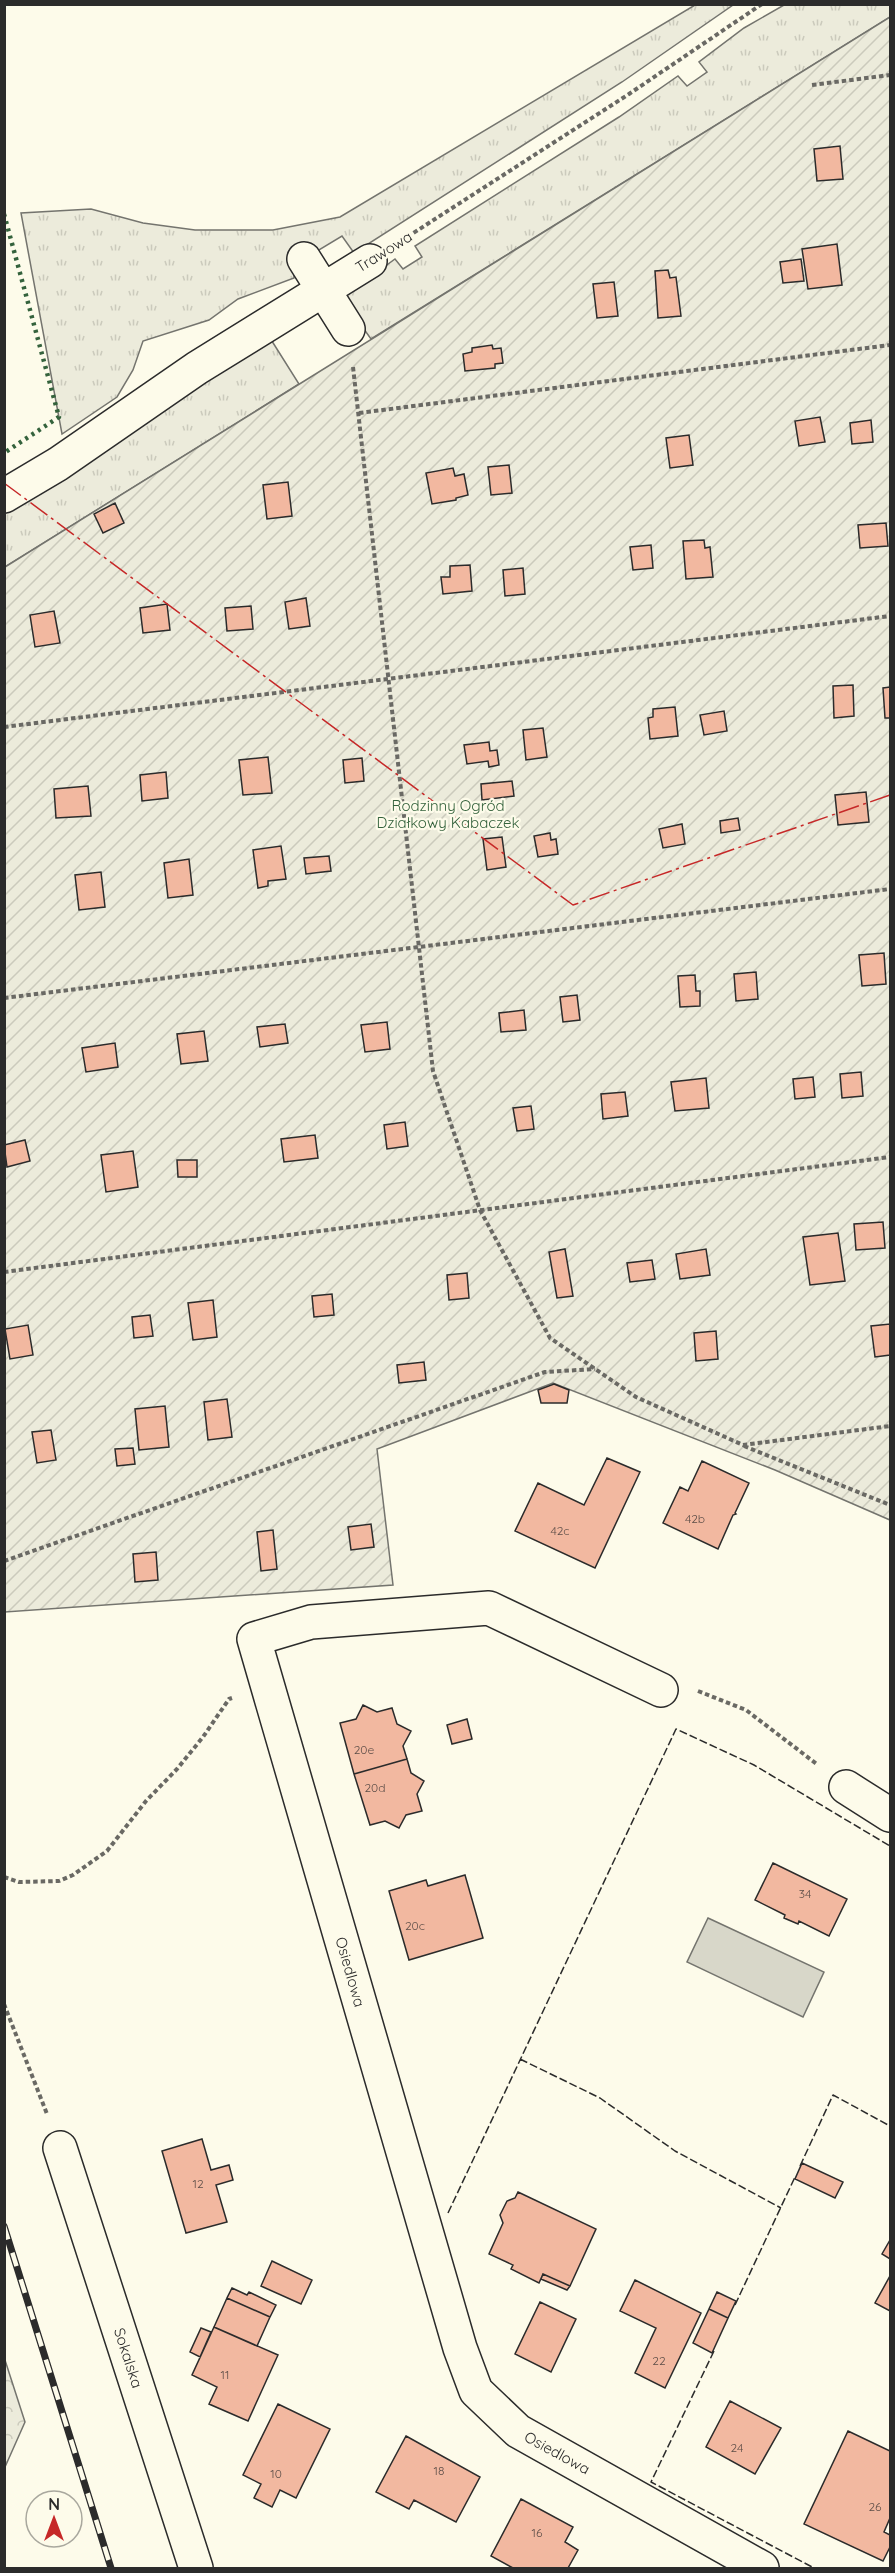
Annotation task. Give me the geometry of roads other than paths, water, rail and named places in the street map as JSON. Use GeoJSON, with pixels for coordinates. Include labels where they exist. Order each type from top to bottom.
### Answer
{"type":"FeatureCollection","features":[{"type":"Feature","properties":{"kind":"street"},"geometry":{"type":"LineString","coordinates":[[304,259],[348,329]]}},
{"type":"Feature","properties":{"kind":"street","name":"Trawowa"},"geometry":{"type":"LineString","coordinates":[[4,496],[58,464],[197,368],[370,261]]}},
{"type":"Feature","properties":{"kind":"street","name":"Osiedlowa"},"geometry":{"type":"LineString","coordinates":[[661,1690],[489,1608],[311,1622],[254,1639],[460,2348],[476,2391],[518,2431],[762,2568]]}},
{"type":"Feature","properties":{"kind":"street"},"geometry":{"type":"LineString","coordinates":[[846,1787],[891,1815]]}},
{"type":"Feature","properties":{"kind":"street","name":"Sokalska"},"geometry":{"type":"LineString","coordinates":[[60,2148],[196,2568]]}},
{"type":"Feature","properties":{"kind":"railway"},"geometry":{"type":"LineString","coordinates":[[4,2226],[111,2568]]}},
{"type":"Feature","properties":{"kind":"park label","name":"Rodzinny Ogród Działkowy Kabaczek"},"geometry":{"type":"Point","coordinates":[448,814]}}]}
